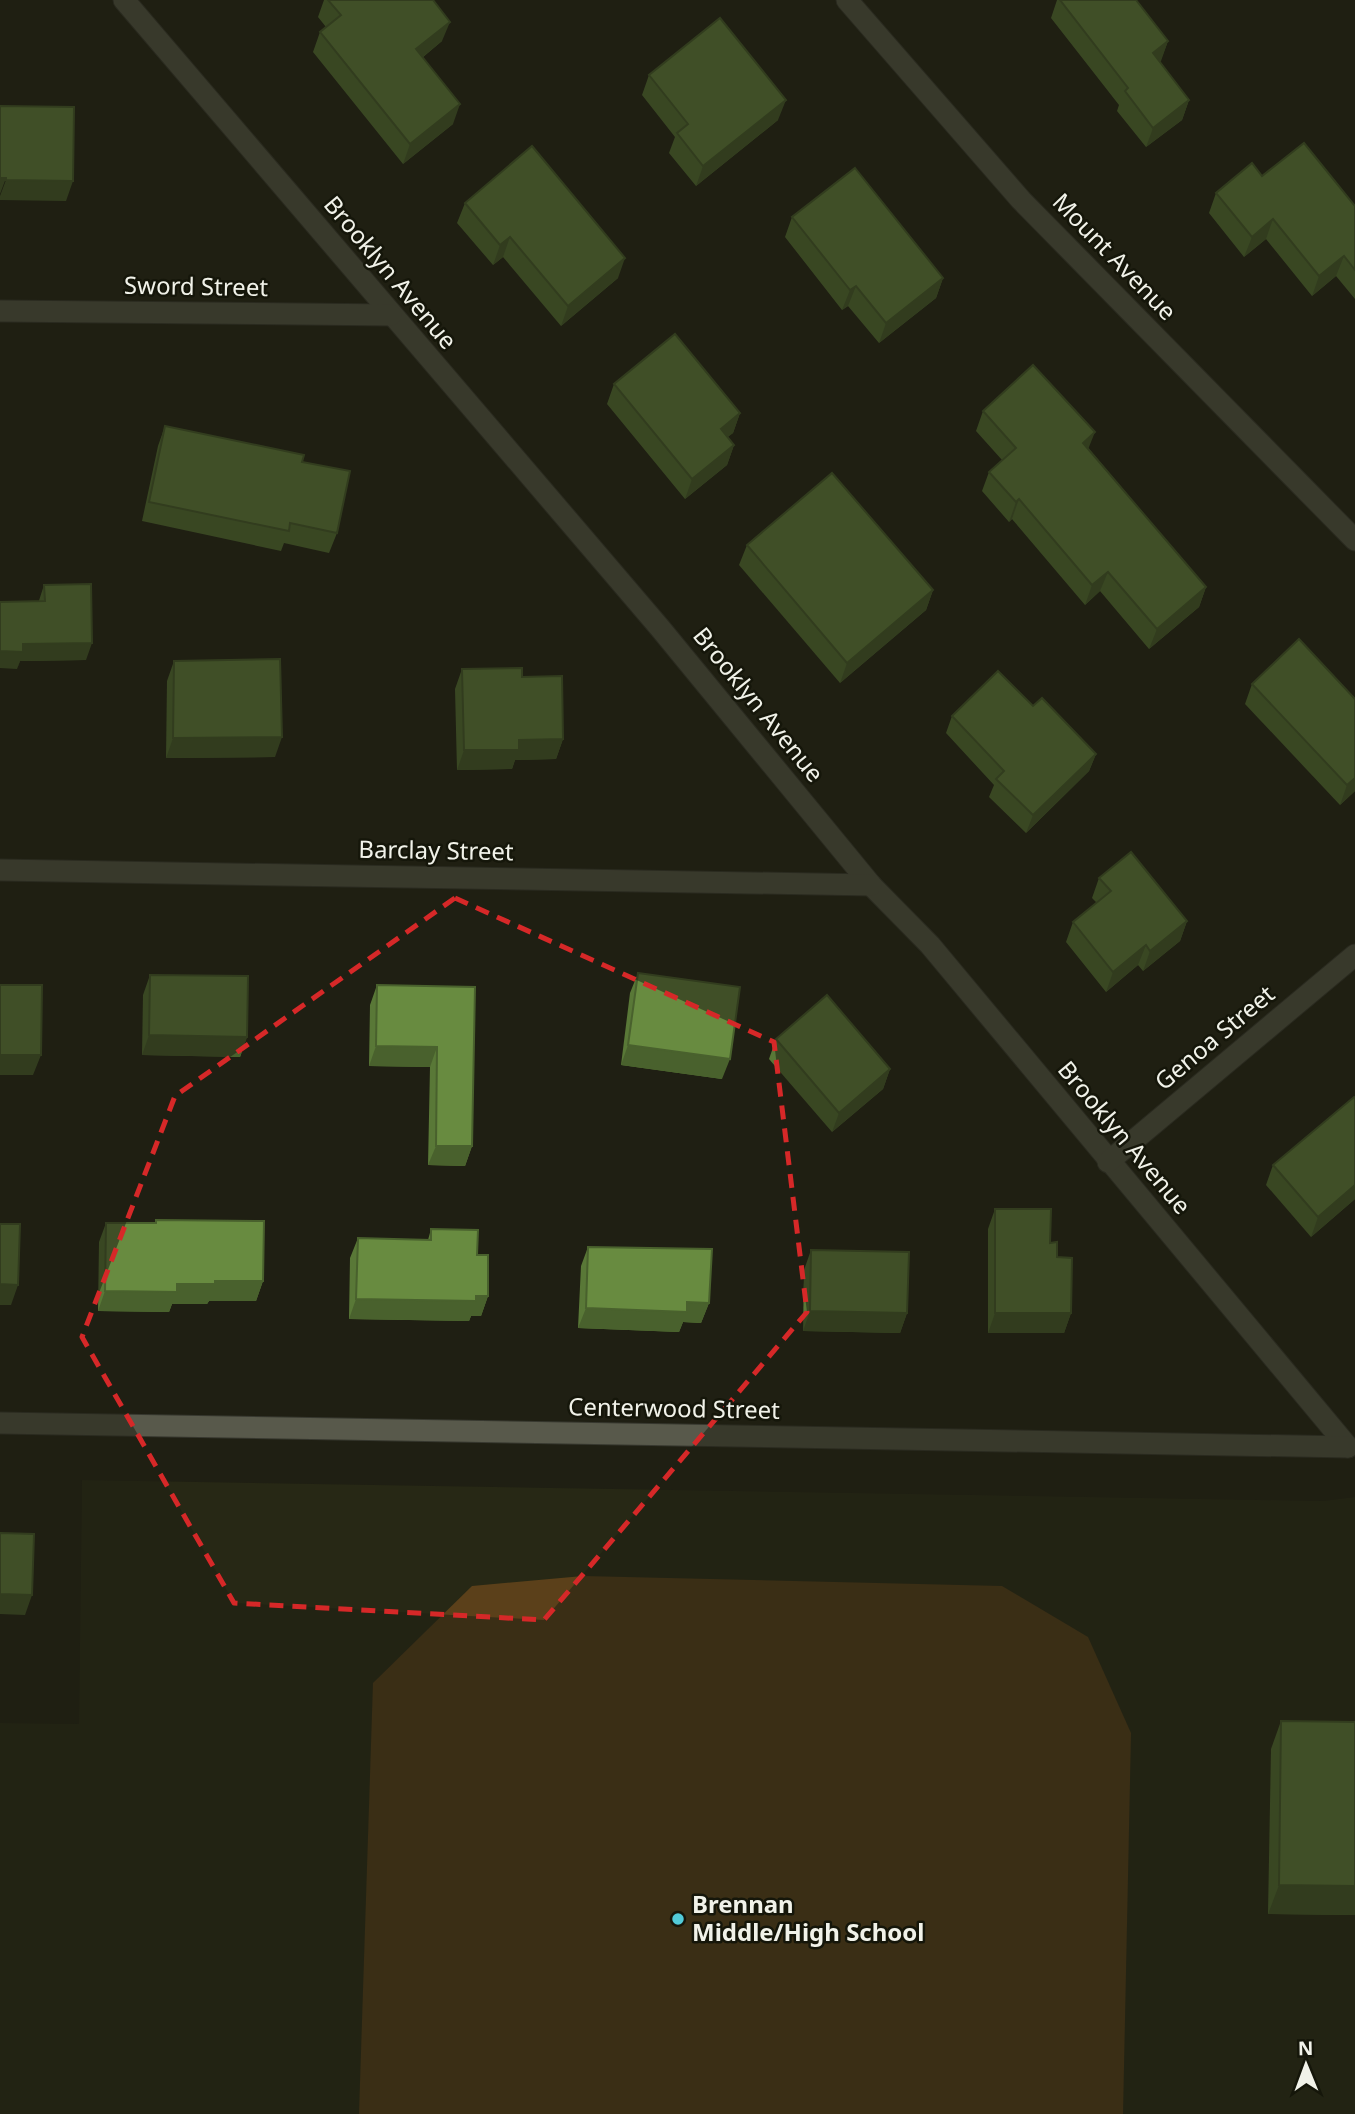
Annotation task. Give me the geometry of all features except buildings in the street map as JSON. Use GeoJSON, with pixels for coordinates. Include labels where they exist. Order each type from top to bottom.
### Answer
{"type":"FeatureCollection","features":[{"type":"Feature","properties":{"kind":"street","name":"Brooklyn Avenue"},"geometry":{"type":"LineString","coordinates":[[124,0],[660,628],[871,885],[930,945],[1348,1447]]}},
{"type":"Feature","properties":{"kind":"street","name":"Mount Avenue"},"geometry":{"type":"LineString","coordinates":[[847,0],[1021,200],[1355,540]]}},
{"type":"Feature","properties":{"kind":"street","name":"Sword Street"},"geometry":{"type":"LineString","coordinates":[[0,311],[391,315]]}},
{"type":"Feature","properties":{"kind":"street","name":"Barclay Street"},"geometry":{"type":"LineString","coordinates":[[0,870],[871,885]]}},
{"type":"Feature","properties":{"kind":"street","name":"Genoa Street"},"geometry":{"type":"LineString","coordinates":[[1108,1162],[1355,955]]}},
{"type":"Feature","properties":{"kind":"street","name":"Centerwood Street"},"geometry":{"type":"LineString","coordinates":[[0,1423],[1348,1447]]}},
{"type":"Feature","properties":{"kind":"highlighted area"},"geometry":{"type":"Polygon","coordinates":[[[455,898],[774,1042],[807,1312],[544,1620],[234,1603],[82,1337],[175,1096],[455,898]]]}},
{"type":"Feature","properties":{"kind":"shaded area","name":"Brennan Middle/High School"},"geometry":{"type":"Polygon","coordinates":[[[82,1480],[1323,1501],[1355,1497],[1355,2114],[0,2114],[0,1723],[79,1724],[82,1480]]]}},
{"type":"Feature","properties":{"kind":"shaded area"},"geometry":{"type":"Polygon","coordinates":[[[583,1576],[1002,1586],[1088,1637],[1131,1733],[1123,2114],[359,2114],[373,1683],[472,1586],[583,1576]]]}},
{"type":"Feature","properties":{"kind":"place","name":"Brennan Middle/High School"},"geometry":{"type":"Point","coordinates":[678,1919]}}]}
